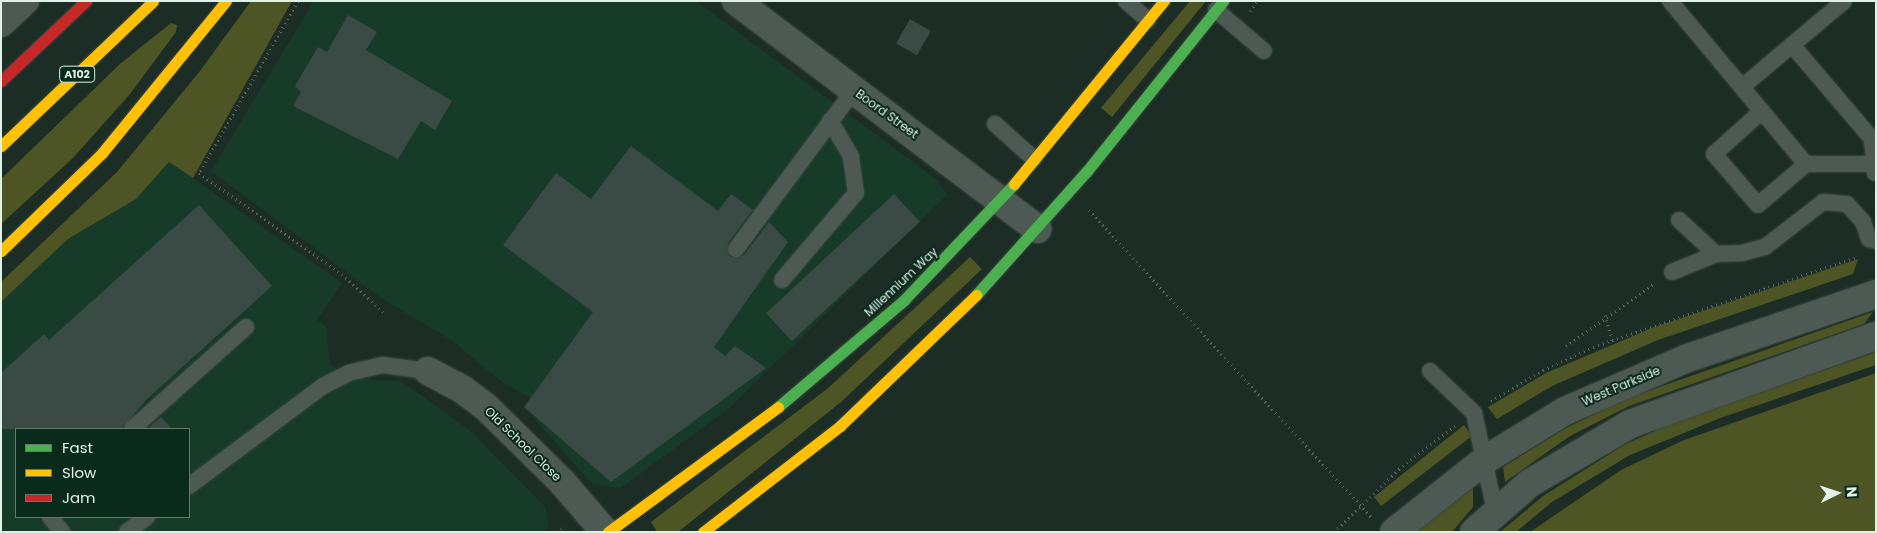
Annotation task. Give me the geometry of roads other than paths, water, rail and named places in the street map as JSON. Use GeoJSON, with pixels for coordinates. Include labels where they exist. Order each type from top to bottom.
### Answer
{"type":"FeatureCollection","features":[{"type":"Feature","properties":{"kind":"main road"},"geometry":{"type":"LineString","coordinates":[[1,81],[86,1]]}},
{"type":"Feature","properties":{"kind":"main road","name":"A102"},"geometry":{"type":"LineString","coordinates":[[1,146],[153,1]]}},
{"type":"Feature","properties":{"kind":"main road"},"geometry":{"type":"LineString","coordinates":[[1,251],[102,153],[226,1]]}},
{"type":"Feature","properties":{"kind":"main road","name":"Millennium Way"},"geometry":{"type":"LineString","coordinates":[[606,532],[842,355],[959,246],[1001,200],[1164,1]]}},
{"type":"Feature","properties":{"kind":"main road"},"geometry":{"type":"LineString","coordinates":[[703,532],[840,426],[971,301],[1037,229],[1219,6]]}},
{"type":"Feature","properties":{"kind":"street"},"geometry":{"type":"LineString","coordinates":[[1,23],[25,1]]}},
{"type":"Feature","properties":{"kind":"street","name":"Boord Street"},"geometry":{"type":"LineString","coordinates":[[736,1],[1037,229]]}},
{"type":"Feature","properties":{"kind":"street","name":"West Parkside"},"geometry":{"type":"LineString","coordinates":[[1384,526],[1485,460],[1565,411],[1625,383],[1876,294]]}},
{"type":"Feature","properties":{"kind":"street"},"geometry":{"type":"LineString","coordinates":[[1474,532],[1495,511],[1564,459],[1630,424],[1876,336]]}},
{"type":"Feature","properties":{"kind":"street","name":"Old School Close"},"geometry":{"type":"LineString","coordinates":[[428,371],[462,389],[486,407],[562,482],[606,532]]}},
{"type":"Feature","properties":{"kind":"lane"},"geometry":{"type":"LineString","coordinates":[[1126,1],[1148,20]]}},
{"type":"Feature","properties":{"kind":"lane"},"geometry":{"type":"LineString","coordinates":[[1670,1],[1806,164]]}},
{"type":"Feature","properties":{"kind":"lane"},"geometry":{"type":"LineString","coordinates":[[1742,87],[1844,1]]}},
{"type":"Feature","properties":{"kind":"lane"},"geometry":{"type":"LineString","coordinates":[[1219,6],[1264,51]]}},
{"type":"Feature","properties":{"kind":"lane"},"geometry":{"type":"LineString","coordinates":[[1762,111],[1714,154],[1758,205],[1806,164],[1874,168],[1872,139],[1792,45]]}},
{"type":"Feature","properties":{"kind":"lane"},"geometry":{"type":"LineString","coordinates":[[736,249],[854,90]]}},
{"type":"Feature","properties":{"kind":"lane"},"geometry":{"type":"LineString","coordinates":[[782,280],[856,192],[851,156],[830,121]]}},
{"type":"Feature","properties":{"kind":"lane"},"geometry":{"type":"LineString","coordinates":[[995,124],[1034,159]]}},
{"type":"Feature","properties":{"kind":"lane"},"geometry":{"type":"LineString","coordinates":[[1672,272],[1716,254],[1765,247],[1822,202],[1847,204],[1863,222],[1871,248]]}},
{"type":"Feature","properties":{"kind":"lane"},"geometry":{"type":"LineString","coordinates":[[1678,220],[1716,254]]}},
{"type":"Feature","properties":{"kind":"lane"},"geometry":{"type":"LineString","coordinates":[[133,428],[246,327]]}},
{"type":"Feature","properties":{"kind":"lane"},"geometry":{"type":"LineString","coordinates":[[190,485],[322,386],[348,372],[383,365],[428,371]]}},
{"type":"Feature","properties":{"kind":"lane"},"geometry":{"type":"LineString","coordinates":[[1430,371],[1474,413],[1495,511]]}},
{"type":"Feature","properties":{"kind":"lane"},"geometry":{"type":"LineString","coordinates":[[51,518],[62,532]]}},
{"type":"Feature","properties":{"kind":"lane"},"geometry":{"type":"LineString","coordinates":[[127,532],[146,518]]}}]}
